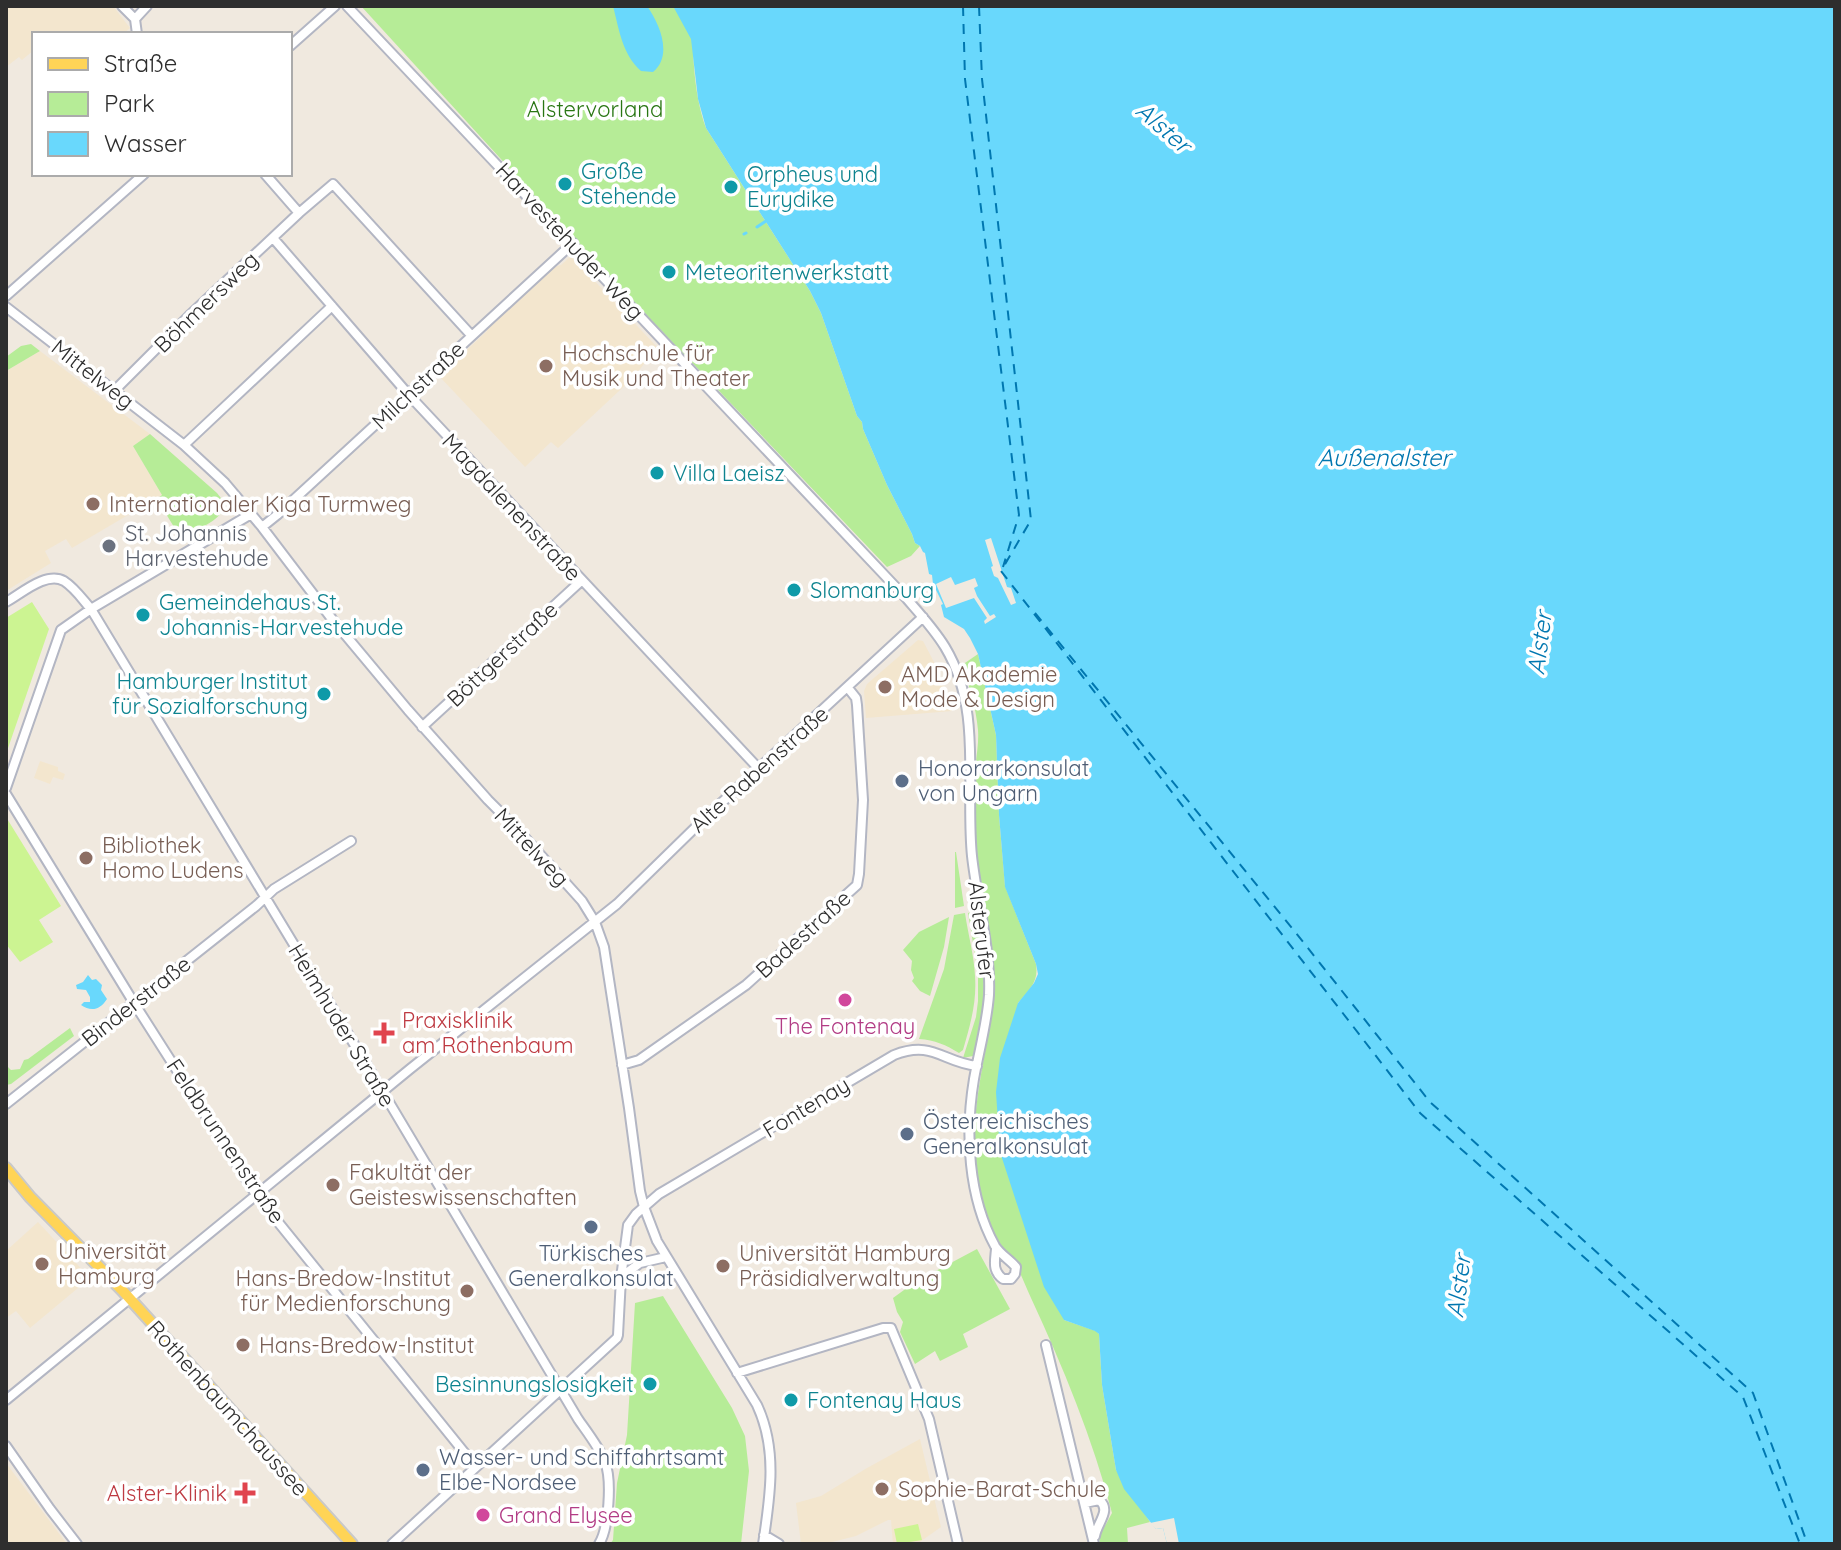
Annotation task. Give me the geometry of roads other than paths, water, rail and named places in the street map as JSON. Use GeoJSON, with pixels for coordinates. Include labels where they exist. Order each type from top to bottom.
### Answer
{"type":"FeatureCollection","features":[{"type":"Feature","properties":{"kind":"main road","name":"Rothenbaumchaussee"},"geometry":{"type":"LineString","coordinates":[[6,1168],[30,1197],[130,1299],[352,1544]]}},
{"type":"Feature","properties":{"kind":"street"},"geometry":{"type":"LineString","coordinates":[[122,6],[135,19],[137,32]]}},
{"type":"Feature","properties":{"kind":"street"},"geometry":{"type":"LineString","coordinates":[[135,19],[147,6]]}},
{"type":"Feature","properties":{"kind":"street"},"geometry":{"type":"LineString","coordinates":[[292,44],[335,6]]}},
{"type":"Feature","properties":{"kind":"street","name":"Harvestehuder Weg"},"geometry":{"type":"LineString","coordinates":[[347,6],[923,617]]}},
{"type":"Feature","properties":{"kind":"street"},"geometry":{"type":"LineString","coordinates":[[6,296],[142,176]]}},
{"type":"Feature","properties":{"kind":"street"},"geometry":{"type":"LineString","coordinates":[[267,176],[299,213]]}},
{"type":"Feature","properties":{"kind":"street","name":"Böhmersweg"},"geometry":{"type":"LineString","coordinates":[[114,391],[333,184],[471,335]]}},
{"type":"Feature","properties":{"kind":"street","name":"Magdalenenstraße"},"geometry":{"type":"LineString","coordinates":[[273,238],[408,394],[759,769]]}},
{"type":"Feature","properties":{"kind":"street","name":"Milchstraße"},"geometry":{"type":"LineString","coordinates":[[262,527],[573,243]]}},
{"type":"Feature","properties":{"kind":"street"},"geometry":{"type":"LineString","coordinates":[[184,445],[332,306]]}},
{"type":"Feature","properties":{"kind":"street","name":"Mittelweg"},"geometry":{"type":"LineString","coordinates":[[6,307],[184,445],[225,483],[422,727],[582,901],[595,922],[604,947],[644,1207],[657,1241],[757,1405],[768,1434],[771,1469],[763,1540]]}},
{"type":"Feature","properties":{"kind":"street"},"geometry":{"type":"LineString","coordinates":[[6,788],[58,634],[64,627],[251,514]]}},
{"type":"Feature","properties":{"kind":"street","name":"Heimhuder Straße"},"geometry":{"type":"LineString","coordinates":[[6,602],[37,583],[57,578],[66,582],[91,609],[605,1461],[608,1474],[605,1534],[599,1544]]}},
{"type":"Feature","properties":{"kind":"street","name":"Böttgerstraße"},"geometry":{"type":"LineString","coordinates":[[422,727],[581,581]]}},
{"type":"Feature","properties":{"kind":"street","name":"Alte Rabenstraße"},"geometry":{"type":"LineString","coordinates":[[6,1400],[617,904],[705,818],[923,617]]}},
{"type":"Feature","properties":{"kind":"street","name":"Alsterufer"},"geometry":{"type":"LineString","coordinates":[[923,617],[945,647],[956,669],[969,722],[972,855],[989,977],[988,1007],[970,1116],[971,1162],[980,1207],[996,1249]]}},
{"type":"Feature","properties":{"kind":"street","name":"Badestraße"},"geometry":{"type":"LineString","coordinates":[[622,1065],[639,1060],[745,985],[853,889],[858,880],[863,800],[857,705],[854,694],[848,688]]}},
{"type":"Feature","properties":{"kind":"street","name":"Feldbrunnenstraße"},"geometry":{"type":"LineString","coordinates":[[6,794],[257,1196],[476,1467]]}},
{"type":"Feature","properties":{"kind":"street","name":"Binderstraße"},"geometry":{"type":"LineString","coordinates":[[6,1104],[276,887],[351,841]]}},
{"type":"Feature","properties":{"kind":"street","name":"Fontenay"},"geometry":{"type":"LineString","coordinates":[[644,1207],[659,1194],[898,1053],[927,1050],[959,1063],[977,1066]]}},
{"type":"Feature","properties":{"kind":"street"},"geometry":{"type":"LineString","coordinates":[[392,1544],[617,1338],[628,1225],[644,1207]]}},
{"type":"Feature","properties":{"kind":"street"},"geometry":{"type":"LineString","coordinates":[[621,1278],[640,1263],[666,1257]]}},
{"type":"Feature","properties":{"kind":"street"},"geometry":{"type":"LineString","coordinates":[[737,1373],[891,1328],[929,1419],[958,1544]]}},
{"type":"Feature","properties":{"kind":"street"},"geometry":{"type":"LineString","coordinates":[[1046,1345],[1094,1543]]}},
{"type":"Feature","properties":{"kind":"street"},"geometry":{"type":"LineString","coordinates":[[6,1446],[77,1544]]}},
{"type":"Feature","properties":{"kind":"street"},"geometry":{"type":"LineString","coordinates":[[1085,1503],[1099,1500],[1105,1507],[1095,1531],[1094,1543]]}},
{"type":"Feature","properties":{"kind":"street"},"geometry":{"type":"LineString","coordinates":[[763,1540],[779,1544]]}},
{"type":"Feature","properties":{"kind":"water"},"geometry":{"type":"Polygon","coordinates":[[[613,6],[647,6],[652,13],[663,49],[659,65],[653,72],[641,71],[629,57],[613,6]]]}},
{"type":"Feature","properties":{"kind":"water","name":"Außenalster"},"geometry":{"type":"Polygon","coordinates":[[[673,6],[1835,6],[1835,1544],[1167,1544],[1163,1528],[1156,1529],[1124,1489],[1116,1470],[1102,1385],[1099,1334],[1064,1320],[1044,1287],[1000,1152],[996,1092],[1000,1058],[1018,1003],[1038,974],[1005,887],[996,735],[978,654],[964,629],[944,617],[943,604],[929,574],[925,553],[915,543],[887,485],[857,416],[821,313],[810,291],[706,128],[698,99],[691,39],[673,6]]]}},
{"type":"Feature","properties":{"kind":"water"},"geometry":{"type":"Polygon","coordinates":[[[88,975],[102,985],[101,990],[107,999],[95,1009],[81,1005],[90,1002],[90,997],[86,990],[77,989],[76,985],[88,975]]]}},
{"type":"Feature","properties":{"kind":"waterway"},"geometry":{"type":"LineString","coordinates":[[757,227],[766,221]]}},
{"type":"Feature","properties":{"kind":"place","name":"Große Stehende"},"geometry":{"type":"Point","coordinates":[565,184]}},
{"type":"Feature","properties":{"kind":"place","name":"Orpheus und Eurydike"},"geometry":{"type":"Point","coordinates":[731,187]}},
{"type":"Feature","properties":{"kind":"place","name":"Meteoritenwerkstatt"},"geometry":{"type":"Point","coordinates":[669,272]}},
{"type":"Feature","properties":{"kind":"place","name":"Hochschule für Musik und Theater"},"geometry":{"type":"Point","coordinates":[546,366]}},
{"type":"Feature","properties":{"kind":"place","name":"Villa Laeisz"},"geometry":{"type":"Point","coordinates":[657,473]}},
{"type":"Feature","properties":{"kind":"place","name":"Internationaler Kiga Turmweg"},"geometry":{"type":"Point","coordinates":[93,504]}},
{"type":"Feature","properties":{"kind":"place","name":"St. Johannis Harvestehude"},"geometry":{"type":"Point","coordinates":[109,546]}},
{"type":"Feature","properties":{"kind":"place","name":"Slomanburg"},"geometry":{"type":"Point","coordinates":[794,590]}},
{"type":"Feature","properties":{"kind":"place","name":"Gemeindehaus St. Johannis-Harvestehude"},"geometry":{"type":"Point","coordinates":[143,615]}},
{"type":"Feature","properties":{"kind":"place","name":"AMD Akademie Mode & Design"},"geometry":{"type":"Point","coordinates":[885,687]}},
{"type":"Feature","properties":{"kind":"place","name":"Hamburger Institut für Sozialforschung"},"geometry":{"type":"Point","coordinates":[324,694]}},
{"type":"Feature","properties":{"kind":"place","name":"Honorarkonsulat von Ungarn"},"geometry":{"type":"Point","coordinates":[902,781]}},
{"type":"Feature","properties":{"kind":"place","name":"Bibliothek Homo Ludens"},"geometry":{"type":"Point","coordinates":[86,858]}},
{"type":"Feature","properties":{"kind":"place","name":"The Fontenay"},"geometry":{"type":"Point","coordinates":[845,1000]}},
{"type":"Feature","properties":{"kind":"place","name":"Praxisklinik am Rothenbaum"},"geometry":{"type":"Point","coordinates":[384,1033]}},
{"type":"Feature","properties":{"kind":"place","name":"Österreichisches Generalkonsulat"},"geometry":{"type":"Point","coordinates":[907,1134]}},
{"type":"Feature","properties":{"kind":"place","name":"Fakultät der Geisteswissenschaften"},"geometry":{"type":"Point","coordinates":[333,1185]}},
{"type":"Feature","properties":{"kind":"place","name":"Türkisches Generalkonsulat"},"geometry":{"type":"Point","coordinates":[591,1227]}},
{"type":"Feature","properties":{"kind":"place","name":"Universität Hamburg"},"geometry":{"type":"Point","coordinates":[42,1264]}},
{"type":"Feature","properties":{"kind":"place","name":"Universität Hamburg Präsidialverwaltung"},"geometry":{"type":"Point","coordinates":[723,1266]}},
{"type":"Feature","properties":{"kind":"place","name":"Hans-Bredow-Institut für Medienforschung"},"geometry":{"type":"Point","coordinates":[467,1291]}},
{"type":"Feature","properties":{"kind":"place","name":"Hans-Bredow-Institut"},"geometry":{"type":"Point","coordinates":[243,1345]}},
{"type":"Feature","properties":{"kind":"place","name":"Besinnungslosigkeit"},"geometry":{"type":"Point","coordinates":[650,1384]}},
{"type":"Feature","properties":{"kind":"place","name":"Fontenay Haus"},"geometry":{"type":"Point","coordinates":[791,1400]}},
{"type":"Feature","properties":{"kind":"place","name":"Wasser- und Schiffahrtsamt Elbe-Nordsee"},"geometry":{"type":"Point","coordinates":[423,1470]}},
{"type":"Feature","properties":{"kind":"place","name":"Sophie-Barat-Schule"},"geometry":{"type":"Point","coordinates":[882,1489]}},
{"type":"Feature","properties":{"kind":"place","name":"Alster-Klinik"},"geometry":{"type":"Point","coordinates":[245,1493]}},
{"type":"Feature","properties":{"kind":"place","name":"Grand Elysee"},"geometry":{"type":"Point","coordinates":[483,1515]}},
{"type":"Feature","properties":{"kind":"park label","name":"Alstervorland"},"geometry":{"type":"Point","coordinates":[595,109]}},
{"type":"Feature","properties":{"kind":"water label","name":"Alster"},"geometry":{"type":"Point","coordinates":[1164,127]}},
{"type":"Feature","properties":{"kind":"water label","name":"Alster"},"geometry":{"type":"Point","coordinates":[1539,643]}},
{"type":"Feature","properties":{"kind":"water label","name":"Alster"},"geometry":{"type":"Point","coordinates":[1458,1286]}}]}
